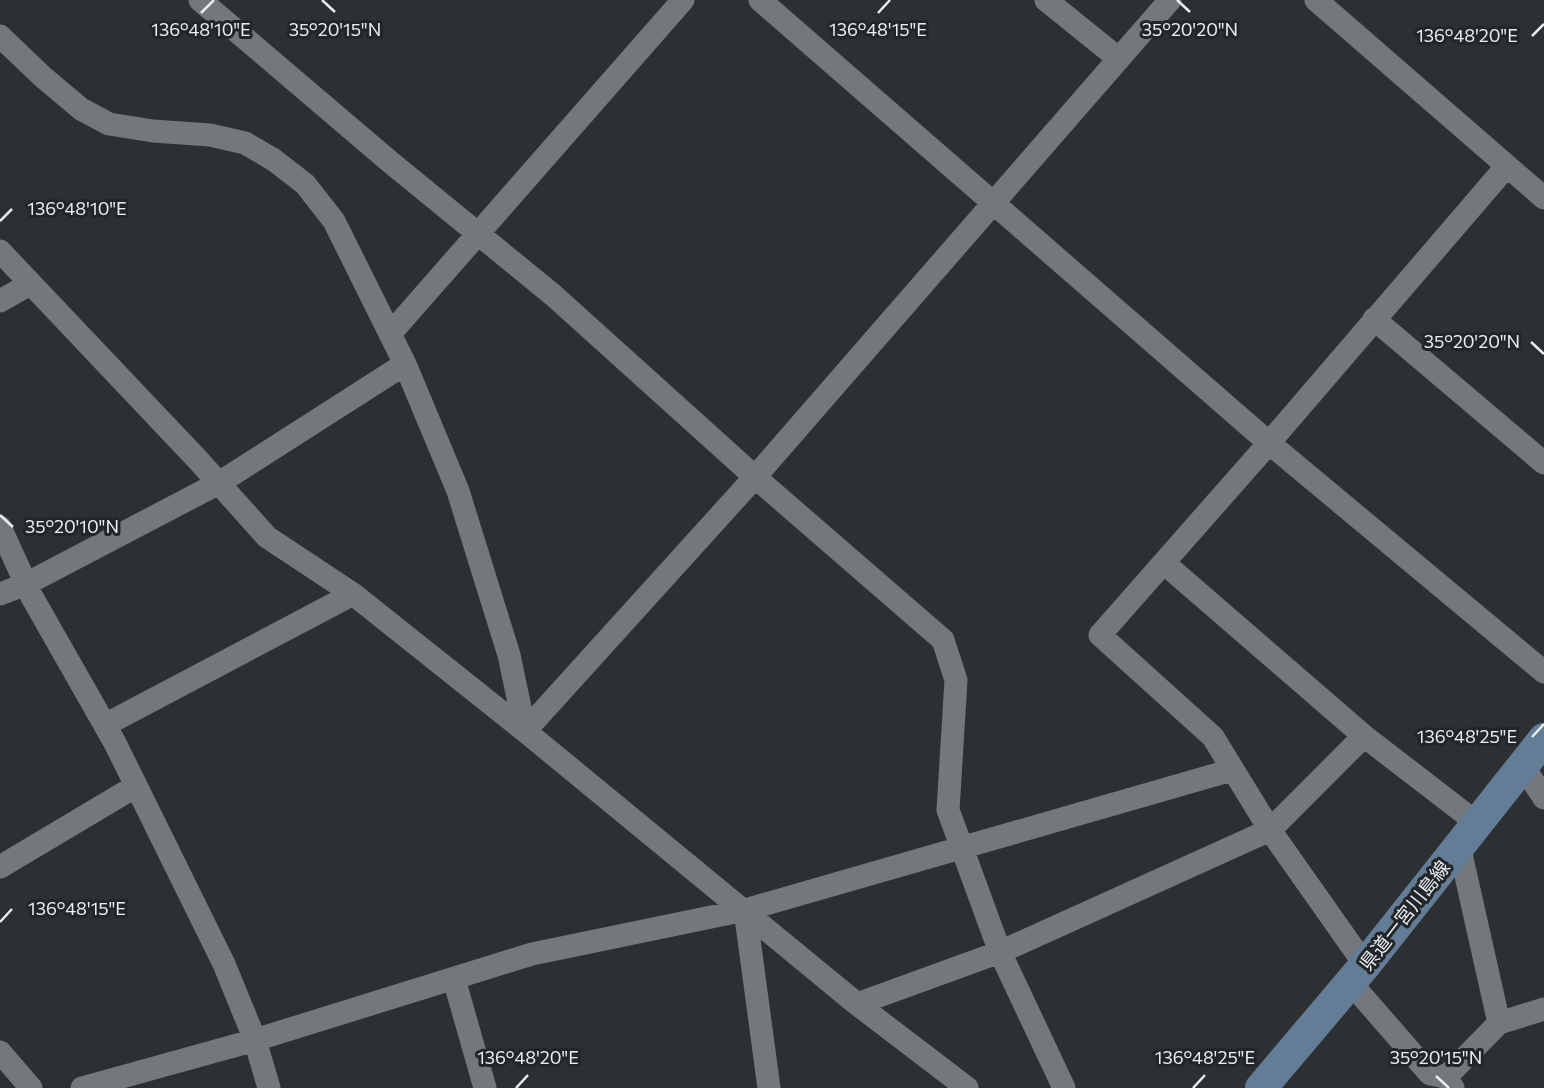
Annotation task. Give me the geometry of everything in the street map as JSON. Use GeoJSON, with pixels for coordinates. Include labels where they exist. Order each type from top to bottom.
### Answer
{"type":"FeatureCollection","features":[{"type":"Feature","properties":{"kind":"main road","name":"県道一宮川島線"},"geometry":{"type":"LineString","coordinates":[[1261,1088],[1358,974],[1544,739]]}},
{"type":"Feature","properties":{"kind":"street"},"geometry":{"type":"LineString","coordinates":[[200,0],[553,295],[755,477],[943,640],[956,680],[948,810],[1000,952],[1064,1088]]}},
{"type":"Feature","properties":{"kind":"street"},"geometry":{"type":"LineString","coordinates":[[390,334],[683,0]]}},
{"type":"Feature","properties":{"kind":"street"},"geometry":{"type":"LineString","coordinates":[[760,0],[1269,443],[1544,672]]}},
{"type":"Feature","properties":{"kind":"street"},"geometry":{"type":"LineString","coordinates":[[1046,0],[1119,59]]}},
{"type":"Feature","properties":{"kind":"street"},"geometry":{"type":"LineString","coordinates":[[526,732],[755,477],[1170,0]]}},
{"type":"Feature","properties":{"kind":"street"},"geometry":{"type":"LineString","coordinates":[[1316,0],[1544,198]]}},
{"type":"Feature","properties":{"kind":"street"},"geometry":{"type":"LineString","coordinates":[[0,36],[81,108],[110,124],[153,131],[210,135],[245,143],[274,160],[305,184],[334,221],[405,364],[458,491],[509,655],[526,732]]}},
{"type":"Feature","properties":{"kind":"street"},"geometry":{"type":"LineString","coordinates":[[1506,167],[1100,635],[1213,737],[1358,974],[1430,1074],[1449,1083],[1499,1023],[1544,1009]]}},
{"type":"Feature","properties":{"kind":"street"},"geometry":{"type":"LineString","coordinates":[[0,251],[267,537],[353,594],[745,910],[857,1004],[967,1088]]}},
{"type":"Feature","properties":{"kind":"street"},"geometry":{"type":"LineString","coordinates":[[0,301],[30,284]]}},
{"type":"Feature","properties":{"kind":"street"},"geometry":{"type":"LineString","coordinates":[[1374,319],[1544,463]]}},
{"type":"Feature","properties":{"kind":"street"},"geometry":{"type":"LineString","coordinates":[[0,594],[26,584],[219,483],[405,364]]}},
{"type":"Feature","properties":{"kind":"street"},"geometry":{"type":"LineString","coordinates":[[0,527],[26,584],[105,725],[224,964],[255,1040],[270,1088]]}},
{"type":"Feature","properties":{"kind":"street"},"geometry":{"type":"LineString","coordinates":[[1164,563],[1364,736],[1468,834],[1499,1023]]}},
{"type":"Feature","properties":{"kind":"street"},"geometry":{"type":"LineString","coordinates":[[105,725],[353,594]]}},
{"type":"Feature","properties":{"kind":"street"},"geometry":{"type":"LineString","coordinates":[[857,1004],[1000,952],[1270,830],[1364,736]]}},
{"type":"Feature","properties":{"kind":"street"},"geometry":{"type":"LineString","coordinates":[[1523,766],[1544,798]]}},
{"type":"Feature","properties":{"kind":"street"},"geometry":{"type":"LineString","coordinates":[[82,1088],[255,1040],[532,954],[745,910],[1232,769]]}},
{"type":"Feature","properties":{"kind":"street"},"geometry":{"type":"LineString","coordinates":[[0,867],[136,786]]}},
{"type":"Feature","properties":{"kind":"street"},"geometry":{"type":"LineString","coordinates":[[745,910],[769,1088]]}},
{"type":"Feature","properties":{"kind":"street"},"geometry":{"type":"LineString","coordinates":[[454,979],[485,1088]]}},
{"type":"Feature","properties":{"kind":"street"},"geometry":{"type":"LineString","coordinates":[[0,1052],[31,1088]]}}]}
